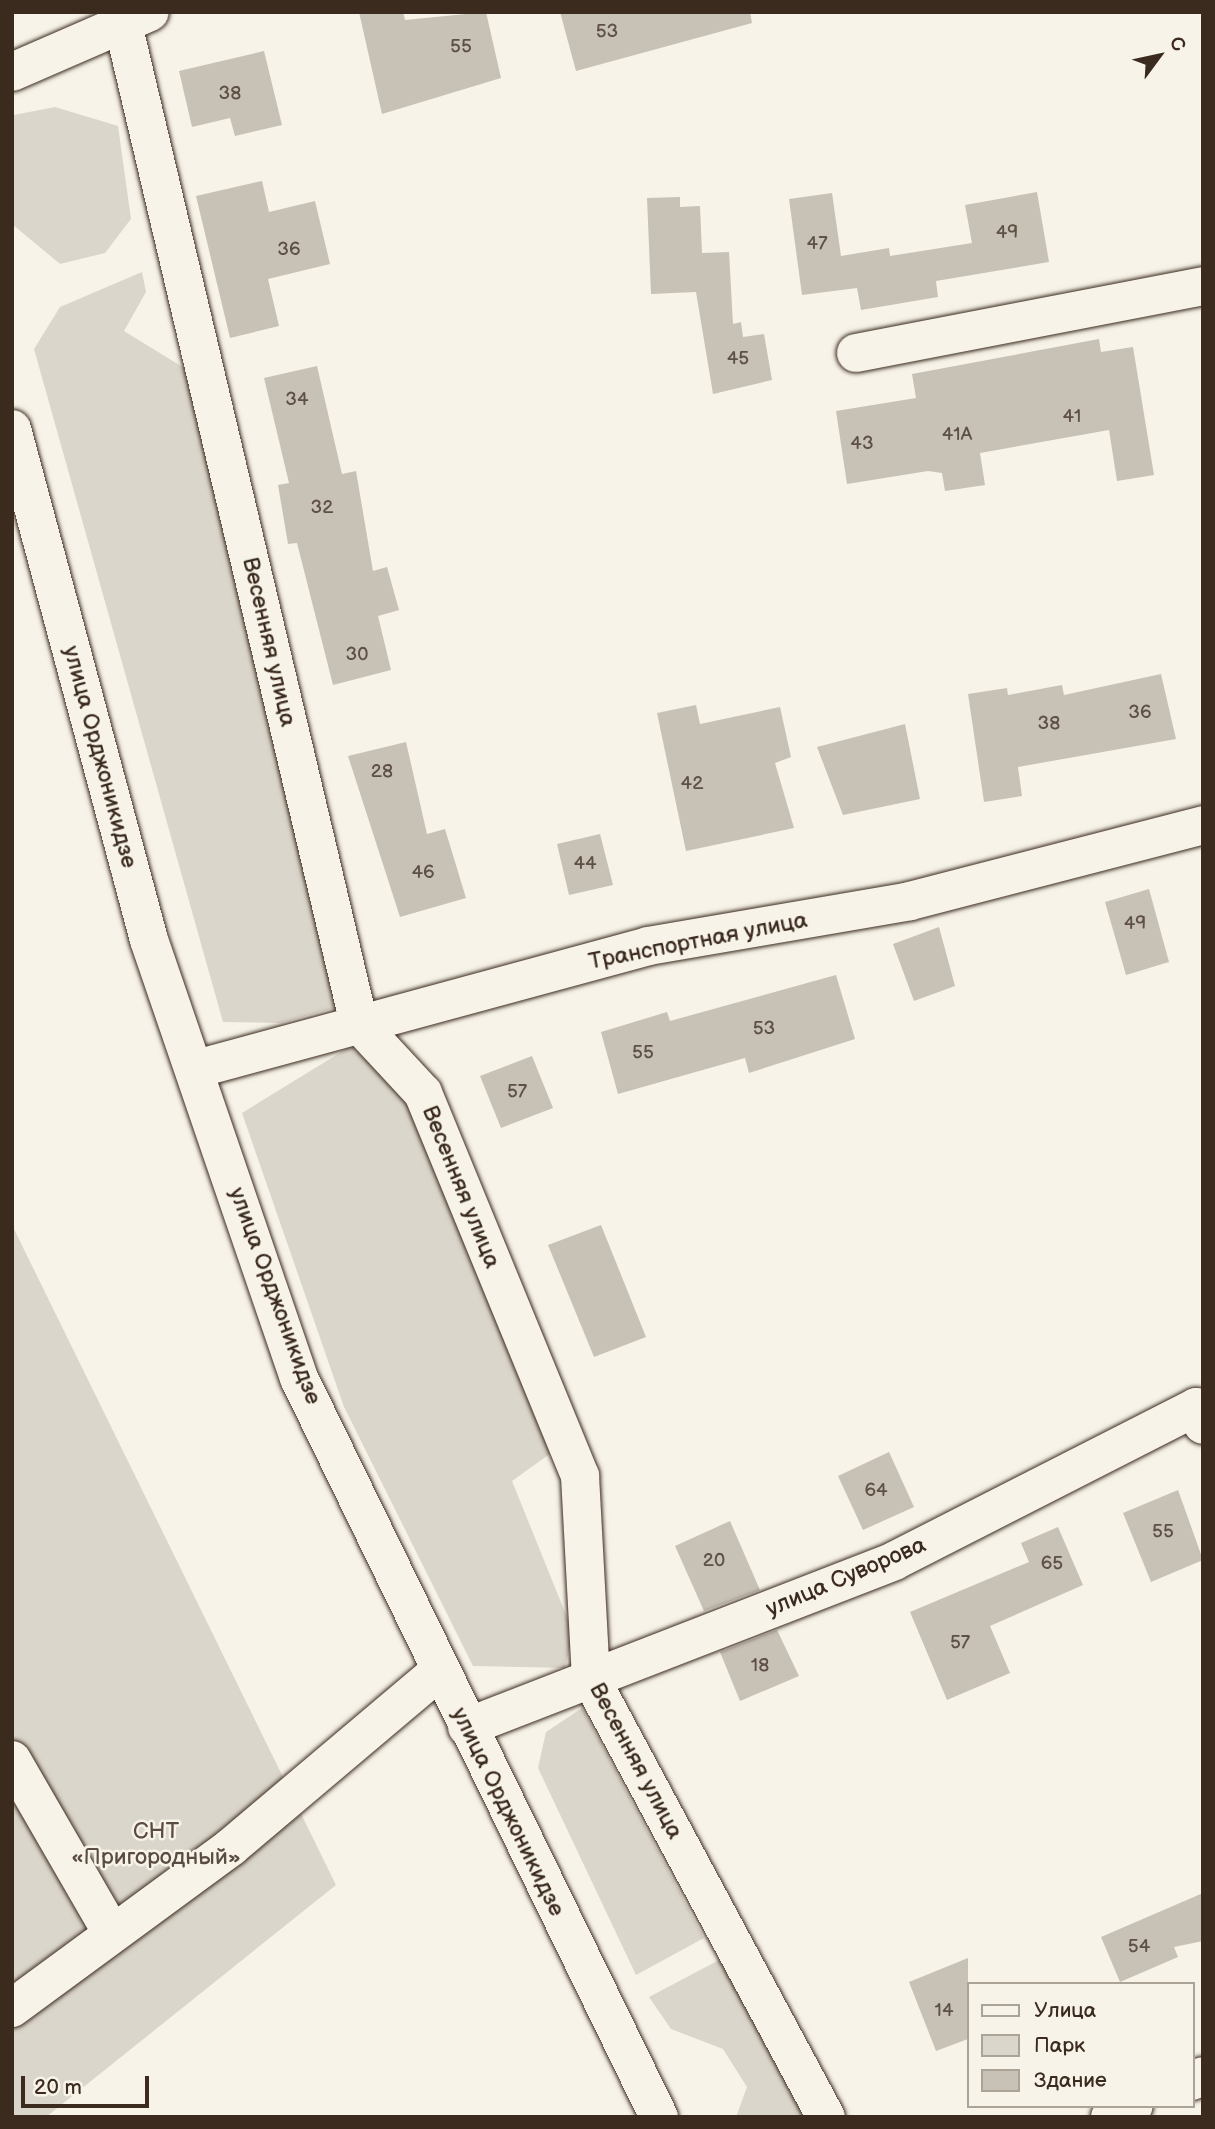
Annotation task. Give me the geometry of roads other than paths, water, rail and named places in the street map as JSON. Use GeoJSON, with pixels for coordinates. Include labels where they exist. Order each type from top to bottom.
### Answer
{"type":"FeatureCollection","features":[{"type":"Feature","properties":{"kind":"street"},"geometry":{"type":"LineString","coordinates":[[12,72],[137,18]]}},
{"type":"Feature","properties":{"kind":"street","name":"Весенняя улица"},"geometry":{"type":"LineString","coordinates":[[137,18],[359,1024],[424,1093],[580,1476],[590,1679],[826,2117]]}},
{"type":"Feature","properties":{"kind":"street"},"geometry":{"type":"LineString","coordinates":[[856,353],[1203,286]]}},
{"type":"Feature","properties":{"kind":"street","name":"улица Орджоникидзе"},"geometry":{"type":"LineString","coordinates":[[12,429],[149,940],[196,1069],[299,1378],[439,1671],[659,2117]]}},
{"type":"Feature","properties":{"kind":"street","name":"Транспортная улица"},"geometry":{"type":"LineString","coordinates":[[196,1069],[648,946],[910,901],[1203,825]]}},
{"type":"Feature","properties":{"kind":"street","name":"улица Суворова"},"geometry":{"type":"LineString","coordinates":[[467,1727],[894,1561],[1196,1407],[1203,1425]]}},
{"type":"Feature","properties":{"kind":"street"},"geometry":{"type":"LineString","coordinates":[[12,2008],[110,1930],[231,1847],[439,1671]]}},
{"type":"Feature","properties":{"kind":"street"},"geometry":{"type":"LineString","coordinates":[[12,1760],[110,1930]]}},
{"type":"Feature","properties":{"kind":"street"},"geometry":{"type":"LineString","coordinates":[[1110,2117],[1130,2108]]}},
{"type":"Feature","properties":{"kind":"park label","name":"СНТ «Пригородный»"},"geometry":{"type":"Point","coordinates":[156,1844]}}]}
